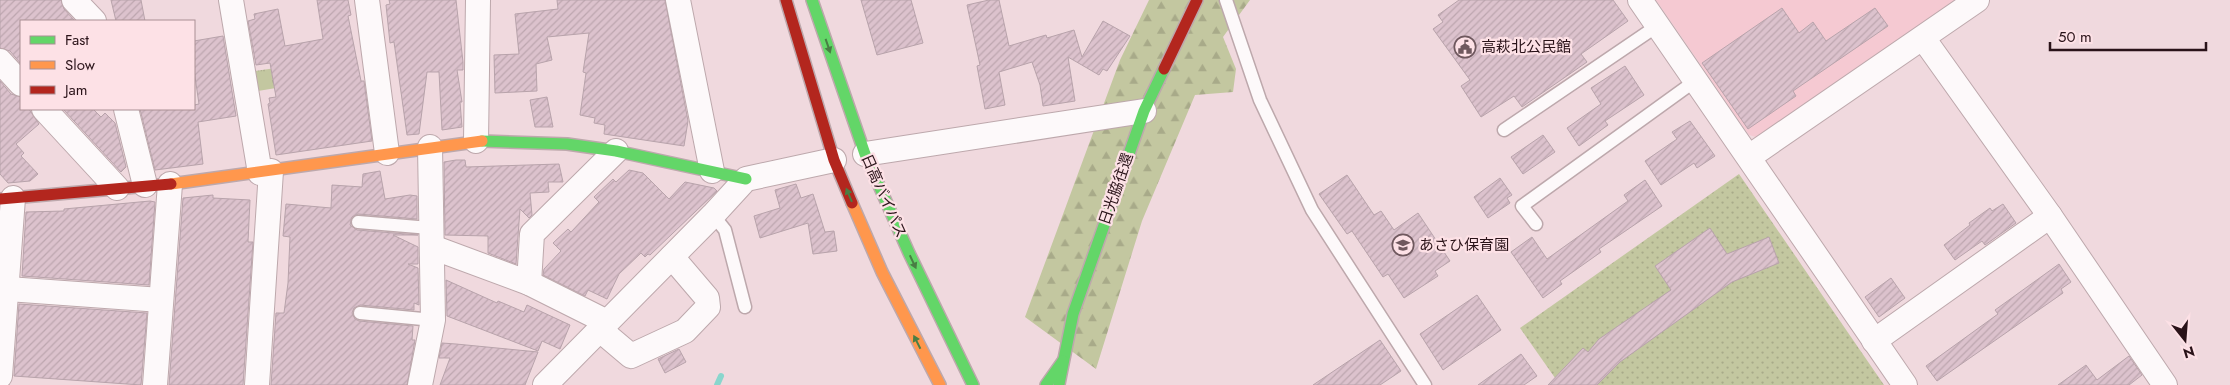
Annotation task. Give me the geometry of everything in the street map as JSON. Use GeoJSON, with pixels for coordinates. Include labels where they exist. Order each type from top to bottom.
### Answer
{"type":"FeatureCollection","features":[{"type":"Feature","properties":{"kind":"main road","name":"日高バイパス"},"geometry":{"type":"LineString","coordinates":[[786,0],[834,160],[882,272],[940,385]]}},
{"type":"Feature","properties":{"kind":"main road","name":"日高バイパス"},"geometry":{"type":"LineString","coordinates":[[812,0],[865,154],[972,385]]}},
{"type":"Feature","properties":{"kind":"main road","name":"日光脇往還"},"geometry":{"type":"LineString","coordinates":[[1059,385],[1073,314],[1144,111],[1196,0]]}},
{"type":"Feature","properties":{"kind":"main road"},"geometry":{"type":"LineString","coordinates":[[4,197],[170,184],[476,142],[567,144],[616,151],[746,178]]}},
{"type":"Feature","properties":{"kind":"main road"},"geometry":{"type":"LineString","coordinates":[[957,355],[985,381]]}},
{"type":"Feature","properties":{"kind":"main road"},"geometry":{"type":"LineString","coordinates":[[1046,385],[1063,361]]}},
{"type":"Feature","properties":{"kind":"street"},"geometry":{"type":"LineString","coordinates":[[74,0],[93,20]]}},
{"type":"Feature","properties":{"kind":"street"},"geometry":{"type":"LineString","coordinates":[[99,0],[104,20]]}},
{"type":"Feature","properties":{"kind":"street"},"geometry":{"type":"LineString","coordinates":[[231,0],[266,172],[257,385]]}},
{"type":"Feature","properties":{"kind":"street"},"geometry":{"type":"LineString","coordinates":[[367,0],[387,153]]}},
{"type":"Feature","properties":{"kind":"street"},"geometry":{"type":"LineString","coordinates":[[476,142],[478,0]]}},
{"type":"Feature","properties":{"kind":"street"},"geometry":{"type":"LineString","coordinates":[[678,0],[712,171]]}},
{"type":"Feature","properties":{"kind":"street"},"geometry":{"type":"LineString","coordinates":[[1640,0],[1905,385]]}},
{"type":"Feature","properties":{"kind":"street"},"geometry":{"type":"LineString","coordinates":[[1749,157],[1977,0]]}},
{"type":"Feature","properties":{"kind":"street"},"geometry":{"type":"LineString","coordinates":[[1923,38],[2050,216],[2165,385]]}},
{"type":"Feature","properties":{"kind":"street"},"geometry":{"type":"LineString","coordinates":[[0,61],[20,83]]}},
{"type":"Feature","properties":{"kind":"street"},"geometry":{"type":"LineString","coordinates":[[45,110],[117,188]]}},
{"type":"Feature","properties":{"kind":"street"},"geometry":{"type":"LineString","coordinates":[[126,110],[145,185]]}},
{"type":"Feature","properties":{"kind":"street"},"geometry":{"type":"LineString","coordinates":[[865,154],[1144,111]]}},
{"type":"Feature","properties":{"kind":"street"},"geometry":{"type":"LineString","coordinates":[[420,385],[433,320],[430,147]]}},
{"type":"Feature","properties":{"kind":"street"},"geometry":{"type":"LineString","coordinates":[[529,283],[532,234],[616,151]]}},
{"type":"Feature","properties":{"kind":"street"},"geometry":{"type":"LineString","coordinates":[[545,385],[713,215],[746,178],[834,160]]}},
{"type":"Feature","properties":{"kind":"street"},"geometry":{"type":"LineString","coordinates":[[154,385],[170,184]]}},
{"type":"Feature","properties":{"kind":"street"},"geometry":{"type":"LineString","coordinates":[[0,376],[8,289],[4,197]]}},
{"type":"Feature","properties":{"kind":"street"},"geometry":{"type":"LineString","coordinates":[[1874,341],[2050,216]]}},
{"type":"Feature","properties":{"kind":"street"},"geometry":{"type":"LineString","coordinates":[[431,238],[529,283],[603,326],[631,356],[685,331],[708,308],[707,298],[672,257]]}},
{"type":"Feature","properties":{"kind":"street"},"geometry":{"type":"LineString","coordinates":[[8,289],[161,300]]}},
{"type":"Feature","properties":{"kind":"lane"},"geometry":{"type":"LineString","coordinates":[[1226,0],[1260,100],[1312,210],[1425,385]]}},
{"type":"Feature","properties":{"kind":"lane"},"geometry":{"type":"LineString","coordinates":[[1504,130],[1657,26]]}},
{"type":"Feature","properties":{"kind":"lane"},"geometry":{"type":"LineString","coordinates":[[1536,224],[1522,206],[1696,81]]}},
{"type":"Feature","properties":{"kind":"lane"},"geometry":{"type":"LineString","coordinates":[[713,215],[725,230],[745,307]]}},
{"type":"Feature","properties":{"kind":"lane"},"geometry":{"type":"LineString","coordinates":[[358,222],[431,238]]}},
{"type":"Feature","properties":{"kind":"lane"},"geometry":{"type":"LineString","coordinates":[[360,313],[433,320]]}},
{"type":"Feature","properties":{"kind":"shaded area"},"geometry":{"type":"Polygon","coordinates":[[[1656,0],[1964,0],[1763,139],[1749,135],[1656,0]]]}},
{"type":"Feature","properties":{"kind":"green space"},"geometry":{"type":"Polygon","coordinates":[[[1149,0],[1250,0],[1223,37],[1236,69],[1233,92],[1195,95],[1142,221],[1096,369],[1025,317],[1120,60],[1149,0]]]}},
{"type":"Feature","properties":{"kind":"green space"},"geometry":{"type":"Polygon","coordinates":[[[297,65],[300,84],[258,91],[255,71],[297,65]]]}},
{"type":"Feature","properties":{"kind":"green space"},"geometry":{"type":"Polygon","coordinates":[[[1739,174],[1884,385],[1560,385],[1520,328],[1739,174]]]}},
{"type":"Feature","properties":{"kind":"building"},"geometry":{"type":"Polygon","coordinates":[[[0,0],[61,0],[64,9],[74,20],[20,20],[20,63],[10,51],[0,48],[0,0]]]}},
{"type":"Feature","properties":{"kind":"building"},"geometry":{"type":"Polygon","coordinates":[[[111,0],[141,0],[145,20],[116,20],[111,0]]]}},
{"type":"Feature","properties":{"kind":"building"},"geometry":{"type":"Polygon","coordinates":[[[317,0],[348,0],[351,15],[348,16],[361,81],[364,81],[372,141],[276,155],[268,104],[270,103],[269,98],[276,97],[270,63],[256,65],[248,21],[255,19],[254,14],[278,9],[285,46],[323,39],[317,0]]]}},
{"type":"Feature","properties":{"kind":"building"},"geometry":{"type":"Polygon","coordinates":[[[389,0],[456,0],[463,62],[463,70],[457,70],[462,102],[460,102],[462,127],[442,130],[439,72],[427,72],[419,134],[407,135],[394,42],[390,43],[386,5],[390,4],[389,0]]]}},
{"type":"Feature","properties":{"kind":"building"},"geometry":{"type":"Polygon","coordinates":[[[557,0],[665,0],[688,121],[684,146],[604,134],[605,125],[594,123],[595,118],[580,115],[586,73],[583,72],[589,33],[547,37],[552,60],[536,64],[537,91],[495,93],[494,55],[519,54],[515,14],[558,9],[557,0]]]}},
{"type":"Feature","properties":{"kind":"building"},"geometry":{"type":"Polygon","coordinates":[[[861,0],[911,0],[923,43],[877,55],[861,0]]]}},
{"type":"Feature","properties":{"kind":"building"},"geometry":{"type":"Polygon","coordinates":[[[989,0],[999,0],[1009,46],[1046,35],[1047,38],[1074,30],[1082,57],[1103,21],[1130,36],[1107,71],[1103,69],[1099,75],[1068,57],[1075,101],[1043,106],[1040,85],[1032,62],[999,72],[1005,105],[985,109],[977,66],[980,65],[967,5],[989,0]]]}},
{"type":"Feature","properties":{"kind":"building"},"geometry":{"type":"Polygon","coordinates":[[[1459,0],[1613,0],[1628,21],[1581,54],[1587,62],[1522,107],[1514,96],[1481,117],[1461,86],[1470,80],[1433,29],[1443,22],[1438,15],[1459,0]]]}},
{"type":"Feature","properties":{"kind":"building"},"geometry":{"type":"Polygon","coordinates":[[[1782,8],[1799,33],[1813,22],[1826,41],[1875,8],[1888,26],[1793,91],[1796,96],[1748,129],[1702,63],[1782,8]]]}},
{"type":"Feature","properties":{"kind":"building"},"geometry":{"type":"Polygon","coordinates":[[[223,36],[236,116],[198,122],[203,164],[155,170],[140,110],[195,110],[195,105],[199,104],[195,77],[195,41],[223,36]]]}},
{"type":"Feature","properties":{"kind":"building"},"geometry":{"type":"Polygon","coordinates":[[[1625,66],[1644,95],[1605,121],[1608,125],[1579,146],[1567,128],[1601,104],[1591,88],[1625,66]]]}},
{"type":"Feature","properties":{"kind":"building"},"geometry":{"type":"Polygon","coordinates":[[[0,81],[11,94],[20,97],[20,110],[30,110],[39,124],[16,144],[24,153],[21,156],[38,174],[30,181],[8,183],[0,174],[0,81]]]}},
{"type":"Feature","properties":{"kind":"building"},"geometry":{"type":"Polygon","coordinates":[[[547,97],[553,127],[535,127],[530,100],[547,97]]]}},
{"type":"Feature","properties":{"kind":"building"},"geometry":{"type":"Polygon","coordinates":[[[64,110],[94,110],[101,117],[105,113],[115,123],[126,167],[121,172],[64,110]]]}},
{"type":"Feature","properties":{"kind":"building"},"geometry":{"type":"Polygon","coordinates":[[[1690,121],[1715,156],[1697,168],[1694,163],[1661,185],[1645,161],[1677,139],[1672,132],[1690,121]]]}},
{"type":"Feature","properties":{"kind":"building"},"geometry":{"type":"Polygon","coordinates":[[[1543,135],[1555,152],[1523,174],[1511,157],[1543,135]]]}},
{"type":"Feature","properties":{"kind":"building"},"geometry":{"type":"Polygon","coordinates":[[[465,160],[466,167],[559,164],[563,182],[548,182],[549,192],[530,193],[532,215],[529,218],[520,209],[516,264],[488,253],[488,236],[445,235],[444,162],[465,160]]]}},
{"type":"Feature","properties":{"kind":"building"},"geometry":{"type":"Polygon","coordinates":[[[629,170],[643,173],[669,199],[685,182],[714,188],[717,191],[650,255],[648,254],[645,257],[641,253],[619,274],[607,299],[588,290],[585,296],[543,275],[544,269],[561,251],[553,243],[568,229],[571,232],[599,202],[594,197],[613,179],[616,182],[629,170]]]}},
{"type":"Feature","properties":{"kind":"building"},"geometry":{"type":"Polygon","coordinates":[[[380,171],[385,199],[410,195],[417,196],[417,219],[358,214],[352,217],[350,225],[357,230],[418,235],[393,235],[418,247],[418,264],[408,264],[418,268],[419,305],[414,303],[414,310],[360,305],[354,308],[352,313],[355,319],[359,321],[413,326],[412,340],[415,340],[407,385],[271,385],[276,313],[284,313],[288,283],[290,237],[283,236],[286,204],[331,208],[332,185],[362,187],[363,174],[380,171]]]}},
{"type":"Feature","properties":{"kind":"building"},"geometry":{"type":"Polygon","coordinates":[[[1347,175],[1374,215],[1381,211],[1394,230],[1418,213],[1450,261],[1435,271],[1438,276],[1404,298],[1388,274],[1383,277],[1352,231],[1347,234],[1319,194],[1347,175]]]}},
{"type":"Feature","properties":{"kind":"building"},"geometry":{"type":"Polygon","coordinates":[[[1500,178],[1512,195],[1507,198],[1510,203],[1488,218],[1474,197],[1500,178]]]}},
{"type":"Feature","properties":{"kind":"building"},"geometry":{"type":"Polygon","coordinates":[[[1645,180],[1662,206],[1599,249],[1601,252],[1560,281],[1562,284],[1543,298],[1511,252],[1532,237],[1547,259],[1628,201],[1624,195],[1645,180]]]}},
{"type":"Feature","properties":{"kind":"building"},"geometry":{"type":"Polygon","coordinates":[[[796,184],[801,198],[813,194],[825,232],[834,231],[837,251],[813,254],[808,223],[760,238],[754,216],[780,208],[775,190],[796,184]]]}},
{"type":"Feature","properties":{"kind":"building"},"geometry":{"type":"Polygon","coordinates":[[[213,195],[213,198],[250,200],[248,242],[253,242],[243,385],[169,385],[183,198],[213,195]]]}},
{"type":"Feature","properties":{"kind":"building"},"geometry":{"type":"Polygon","coordinates":[[[155,202],[149,285],[22,276],[26,212],[64,211],[64,209],[155,202]]]}},
{"type":"Feature","properties":{"kind":"building"},"geometry":{"type":"Polygon","coordinates":[[[2003,204],[2016,223],[1985,245],[1982,241],[1955,260],[1944,245],[1990,208],[1992,211],[2003,204]]]}},
{"type":"Feature","properties":{"kind":"building"},"geometry":{"type":"Polygon","coordinates":[[[1710,228],[1727,254],[1769,237],[1779,263],[1732,282],[1620,362],[1597,385],[1548,385],[1583,348],[1588,352],[1599,339],[1671,290],[1655,266],[1710,228]]]}},
{"type":"Feature","properties":{"kind":"building"},"geometry":{"type":"Polygon","coordinates":[[[2059,264],[2071,282],[2061,289],[2063,293],[1937,381],[1926,366],[1998,314],[1995,310],[2059,264]]]}},
{"type":"Feature","properties":{"kind":"building"},"geometry":{"type":"Polygon","coordinates":[[[1891,278],[1905,298],[1879,317],[1865,297],[1891,278]]]}},
{"type":"Feature","properties":{"kind":"building"},"geometry":{"type":"Polygon","coordinates":[[[446,280],[497,303],[498,301],[524,312],[527,305],[570,325],[560,349],[542,341],[538,351],[447,316],[446,280]]]}},
{"type":"Feature","properties":{"kind":"building"},"geometry":{"type":"Polygon","coordinates":[[[1477,295],[1501,330],[1443,370],[1420,334],[1477,295]]]}},
{"type":"Feature","properties":{"kind":"building"},"geometry":{"type":"Polygon","coordinates":[[[19,304],[147,313],[141,385],[14,376],[19,304]]]}},
{"type":"Feature","properties":{"kind":"building"},"geometry":{"type":"Polygon","coordinates":[[[1380,340],[1401,371],[1380,385],[1313,385],[1380,340]]]}},
{"type":"Feature","properties":{"kind":"building"},"geometry":{"type":"Polygon","coordinates":[[[442,343],[538,352],[525,385],[440,385],[450,358],[439,358],[442,343]]]}},
{"type":"Feature","properties":{"kind":"building"},"geometry":{"type":"Polygon","coordinates":[[[679,349],[686,362],[665,373],[658,359],[679,349]]]}},
{"type":"Feature","properties":{"kind":"building"},"geometry":{"type":"Polygon","coordinates":[[[1521,354],[1537,376],[1524,385],[1478,385],[1521,354]]]}},
{"type":"Feature","properties":{"kind":"building"},"geometry":{"type":"Polygon","coordinates":[[[2129,356],[2142,375],[2129,385],[2058,385],[2086,365],[2097,380],[2129,356]]]}},
{"type":"Feature","properties":{"kind":"waterway"},"geometry":{"type":"LineString","coordinates":[[717,385],[721,376]]}},
{"type":"Feature","properties":{"kind":"traffic: fast"},"geometry":{"type":"LineString","coordinates":[[812,0],[865,154],[909,253],[973,385]]}},
{"type":"Feature","properties":{"kind":"traffic: fast"},"geometry":{"type":"LineString","coordinates":[[1059,384],[1073,314],[1144,111],[1164,69]]}},
{"type":"Feature","properties":{"kind":"traffic: fast"},"geometry":{"type":"LineString","coordinates":[[482,141],[567,144],[616,151],[746,179]]}},
{"type":"Feature","properties":{"kind":"traffic: fast"},"geometry":{"type":"LineString","coordinates":[[1046,385],[1063,361]]}},
{"type":"Feature","properties":{"kind":"traffic: slow"},"geometry":{"type":"LineString","coordinates":[[171,184],[482,141]]}},
{"type":"Feature","properties":{"kind":"traffic: slow"},"geometry":{"type":"LineString","coordinates":[[852,203],[882,272],[940,385]]}},
{"type":"Feature","properties":{"kind":"traffic: jam"},"geometry":{"type":"LineString","coordinates":[[786,0],[834,160],[852,203]]}},
{"type":"Feature","properties":{"kind":"traffic: jam"},"geometry":{"type":"LineString","coordinates":[[1164,69],[1197,0]]}},
{"type":"Feature","properties":{"kind":"traffic: jam"},"geometry":{"type":"LineString","coordinates":[[0,199],[171,184]]}},
{"type":"Feature","properties":{"kind":"place","name":"高萩北公民館"},"geometry":{"type":"Point","coordinates":[1465,47]}},
{"type":"Feature","properties":{"kind":"place","name":"あさひ保育園"},"geometry":{"type":"Point","coordinates":[1403,245]}}]}
